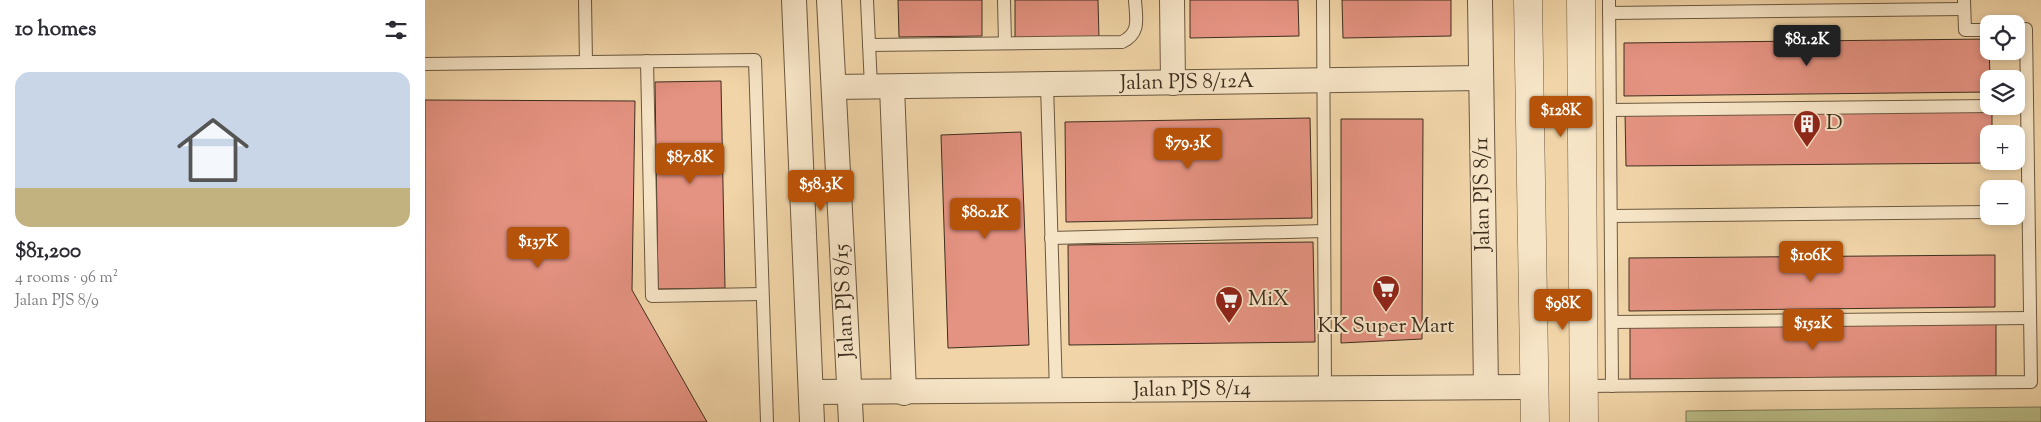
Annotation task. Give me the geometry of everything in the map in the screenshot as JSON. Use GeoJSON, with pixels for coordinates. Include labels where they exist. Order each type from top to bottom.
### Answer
{"type":"FeatureCollection","features":[{"type":"Feature","properties":{"kind":"street","name":"Jalan PJS 8/15"},"geometry":{"type":"LineString","coordinates":[[794,0],[812,422]]}},
{"type":"Feature","properties":{"kind":"street","name":"Jalan PJS 8/15"},"geometry":{"type":"LineString","coordinates":[[829,0],[851,422]]}},
{"type":"Feature","properties":{"kind":"street"},"geometry":{"type":"LineString","coordinates":[[1172,0],[1173,83]]}},
{"type":"Feature","properties":{"kind":"street","name":"Jalan PJS 8/11"},"geometry":{"type":"LineString","coordinates":[[1480,0],[1486,387]]}},
{"type":"Feature","properties":{"kind":"street"},"geometry":{"type":"LineString","coordinates":[[1528,0],[1535,422]]}},
{"type":"Feature","properties":{"kind":"street"},"geometry":{"type":"LineString","coordinates":[[1581,0],[1584,422]]}},
{"type":"Feature","properties":{"kind":"street","name":"Jalan PJS 8/12A"},"geometry":{"type":"LineString","coordinates":[[834,87],[1481,78]]}},
{"type":"Feature","properties":{"kind":"street"},"geometry":{"type":"LineString","coordinates":[[881,87],[904,393]]}},
{"type":"Feature","properties":{"kind":"street","name":"Jalan PJS 8/14"},"geometry":{"type":"LineString","coordinates":[[811,392],[1055,392],[1535,387]]}},
{"type":"Feature","properties":{"kind":"lane"},"geometry":{"type":"LineString","coordinates":[[585,0],[586,62]]}},
{"type":"Feature","properties":{"kind":"lane"},"geometry":{"type":"LineString","coordinates":[[867,0],[869,45],[881,87]]}},
{"type":"Feature","properties":{"kind":"lane"},"geometry":{"type":"LineString","coordinates":[[1004,0],[1005,43]]}},
{"type":"Feature","properties":{"kind":"lane"},"geometry":{"type":"LineString","coordinates":[[869,45],[1122,42],[1131,38],[1136,30],[1135,0]]}},
{"type":"Feature","properties":{"kind":"lane"},"geometry":{"type":"LineString","coordinates":[[1323,0],[1325,389]]}},
{"type":"Feature","properties":{"kind":"lane"},"geometry":{"type":"LineString","coordinates":[[1612,386],[1609,6],[1964,5],[1965,30],[1980,30]]}},
{"type":"Feature","properties":{"kind":"lane"},"geometry":{"type":"LineString","coordinates":[[2025,29],[2025,48]]}},
{"type":"Feature","properties":{"kind":"lane"},"geometry":{"type":"LineString","coordinates":[[425,64],[755,60],[767,422]]}},
{"type":"Feature","properties":{"kind":"lane"},"geometry":{"type":"LineString","coordinates":[[647,62],[651,296],[762,294]]}},
{"type":"Feature","properties":{"kind":"lane"},"geometry":{"type":"LineString","coordinates":[[1047,84],[1055,392]]}},
{"type":"Feature","properties":{"kind":"lane"},"geometry":{"type":"LineString","coordinates":[[1610,110],[1980,106]]}},
{"type":"Feature","properties":{"kind":"lane"},"geometry":{"type":"LineString","coordinates":[[2022,115],[2023,180]]}},
{"type":"Feature","properties":{"kind":"lane"},"geometry":{"type":"LineString","coordinates":[[1611,216],[1980,212]]}},
{"type":"Feature","properties":{"kind":"lane"},"geometry":{"type":"LineString","coordinates":[[1584,386],[2031,382],[2030,318],[2024,225]]}},
{"type":"Feature","properties":{"kind":"lane"},"geometry":{"type":"LineString","coordinates":[[1051,238],[1324,232]]}},
{"type":"Feature","properties":{"kind":"lane"},"geometry":{"type":"LineString","coordinates":[[1612,322],[2030,318]]}},
{"type":"Feature","properties":{"kind":"green space"},"geometry":{"type":"Polygon","coordinates":[[[2041,407],[2041,422],[1686,422],[1686,411],[2041,407]]]}},
{"type":"Feature","properties":{"kind":"building"},"geometry":{"type":"Polygon","coordinates":[[[898,0],[982,0],[982,36],[899,37],[898,0]]]}},
{"type":"Feature","properties":{"kind":"building"},"geometry":{"type":"Polygon","coordinates":[[[1015,0],[1098,0],[1099,39],[1015,40],[1015,0]]]}},
{"type":"Feature","properties":{"kind":"building"},"geometry":{"type":"Polygon","coordinates":[[[1190,0],[1298,0],[1299,36],[1190,38],[1190,0]]]}},
{"type":"Feature","properties":{"kind":"building"},"geometry":{"type":"Polygon","coordinates":[[[1342,0],[1451,0],[1451,36],[1343,38],[1342,0]]]}},
{"type":"Feature","properties":{"kind":"building"},"geometry":{"type":"Polygon","coordinates":[[[1980,39],[1980,60],[1990,60],[1990,70],[1980,70],[1980,92],[1624,96],[1624,43],[1980,39]]]}},
{"type":"Feature","properties":{"kind":"building"},"geometry":{"type":"Polygon","coordinates":[[[721,81],[725,288],[658,289],[655,82],[721,81]]]}},
{"type":"Feature","properties":{"kind":"building"},"geometry":{"type":"Polygon","coordinates":[[[425,100],[635,101],[632,290],[707,422],[425,422],[425,100]]]}},
{"type":"Feature","properties":{"kind":"building","name":"D"},"geometry":{"type":"Polygon","coordinates":[[[1980,110],[1980,115],[1992,115],[1992,125],[1980,125],[1980,163],[1626,166],[1625,113],[1980,110]]]}},
{"type":"Feature","properties":{"kind":"building"},"geometry":{"type":"Polygon","coordinates":[[[1310,118],[1312,218],[1066,222],[1065,122],[1310,118]]]}},
{"type":"Feature","properties":{"kind":"building"},"geometry":{"type":"Polygon","coordinates":[[[1341,119],[1423,119],[1422,339],[1341,343],[1341,119]]]}},
{"type":"Feature","properties":{"kind":"building"},"geometry":{"type":"Polygon","coordinates":[[[1021,132],[1029,345],[948,348],[941,135],[1021,132]]]}},
{"type":"Feature","properties":{"kind":"building"},"geometry":{"type":"Polygon","coordinates":[[[1313,242],[1315,342],[1069,345],[1068,245],[1313,242]]]}},
{"type":"Feature","properties":{"kind":"building"},"geometry":{"type":"Polygon","coordinates":[[[1995,255],[1995,307],[1629,311],[1629,258],[1995,255]]]}},
{"type":"Feature","properties":{"kind":"building"},"geometry":{"type":"Polygon","coordinates":[[[1996,323],[1996,376],[1630,379],[1630,326],[1996,323]]]}},
{"type":"Feature","properties":{"kind":"place","name":"D"},"geometry":{"type":"Point","coordinates":[1807,148]}},
{"type":"Feature","properties":{"kind":"place","name":"KK Super Mart"},"geometry":{"type":"Point","coordinates":[1386,313]}},
{"type":"Feature","properties":{"kind":"place","name":"MiX"},"geometry":{"type":"Point","coordinates":[1229,324]}}]}
